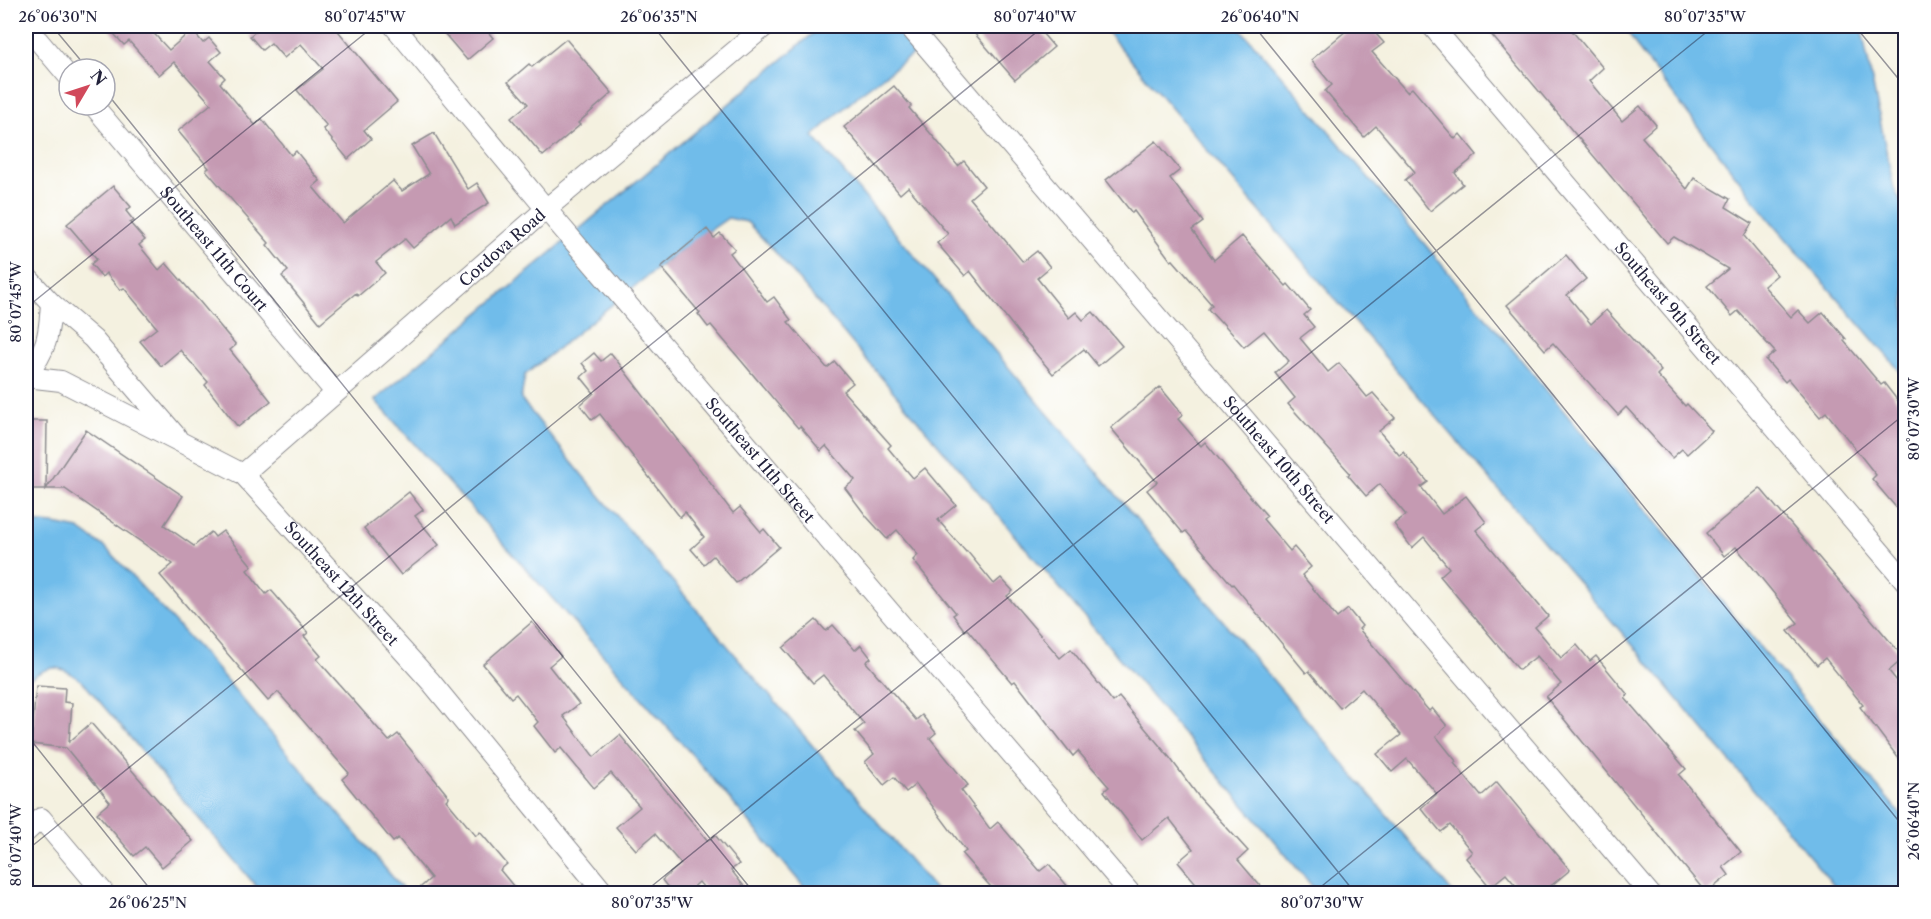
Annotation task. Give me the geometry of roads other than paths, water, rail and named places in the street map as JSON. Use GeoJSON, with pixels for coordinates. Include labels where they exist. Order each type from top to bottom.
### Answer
{"type":"FeatureCollection","features":[{"type":"Feature","properties":{"kind":"street"},"geometry":{"type":"LineString","coordinates":[[26,26],[57,63]]}},
{"type":"Feature","properties":{"kind":"street","name":"Southeast 11th Street"},"geometry":{"type":"LineString","coordinates":[[394,26],[546,210],[1131,894]]}},
{"type":"Feature","properties":{"kind":"street","name":"Cordova Road"},"geometry":{"type":"LineString","coordinates":[[243,474],[546,210],[765,26]]}},
{"type":"Feature","properties":{"kind":"street","name":"Southeast 10th Street"},"geometry":{"type":"LineString","coordinates":[[909,26],[1650,894]]}},
{"type":"Feature","properties":{"kind":"street","name":"Southeast 9th Street"},"geometry":{"type":"LineString","coordinates":[[1432,26],[1905,582]]}},
{"type":"Feature","properties":{"kind":"street","name":"Southeast 11th Court"},"geometry":{"type":"LineString","coordinates":[[103,117],[335,392]]}},
{"type":"Feature","properties":{"kind":"street","name":"Southeast 12th Street"},"geometry":{"type":"LineString","coordinates":[[26,276],[51,303],[93,339],[182,443],[243,474],[431,682],[605,894]]}},
{"type":"Feature","properties":{"kind":"street"},"geometry":{"type":"LineString","coordinates":[[26,377],[39,360],[49,337],[51,303]]}},
{"type":"Feature","properties":{"kind":"street"},"geometry":{"type":"LineString","coordinates":[[26,377],[62,381],[182,443]]}},
{"type":"Feature","properties":{"kind":"street"},"geometry":{"type":"LineString","coordinates":[[26,832],[41,818],[105,894]]}},
{"type":"Feature","properties":{"kind":"water"},"geometry":{"type":"Polygon","coordinates":[[[822,26],[950,26],[860,94],[813,136],[1453,893],[1318,893],[776,253],[747,222],[728,218],[666,261],[525,375],[521,399],[583,476],[938,893],[809,893],[695,758],[375,400],[822,26]]]}},
{"type":"Feature","properties":{"kind":"water"},"geometry":{"type":"Polygon","coordinates":[[[1102,26],[1238,26],[1407,223],[1905,819],[1905,893],[1840,893],[1641,655],[1102,26]]]}},
{"type":"Feature","properties":{"kind":"water"},"geometry":{"type":"Polygon","coordinates":[[[1624,26],[1861,26],[1894,189],[1905,208],[1905,377],[1769,219],[1639,50],[1624,26]]]}},
{"type":"Feature","properties":{"kind":"water"},"geometry":{"type":"Polygon","coordinates":[[[30,522],[79,529],[106,548],[211,662],[406,893],[262,893],[83,682],[67,671],[54,668],[42,671],[26,681],[26,524],[30,522]]]}}]}
